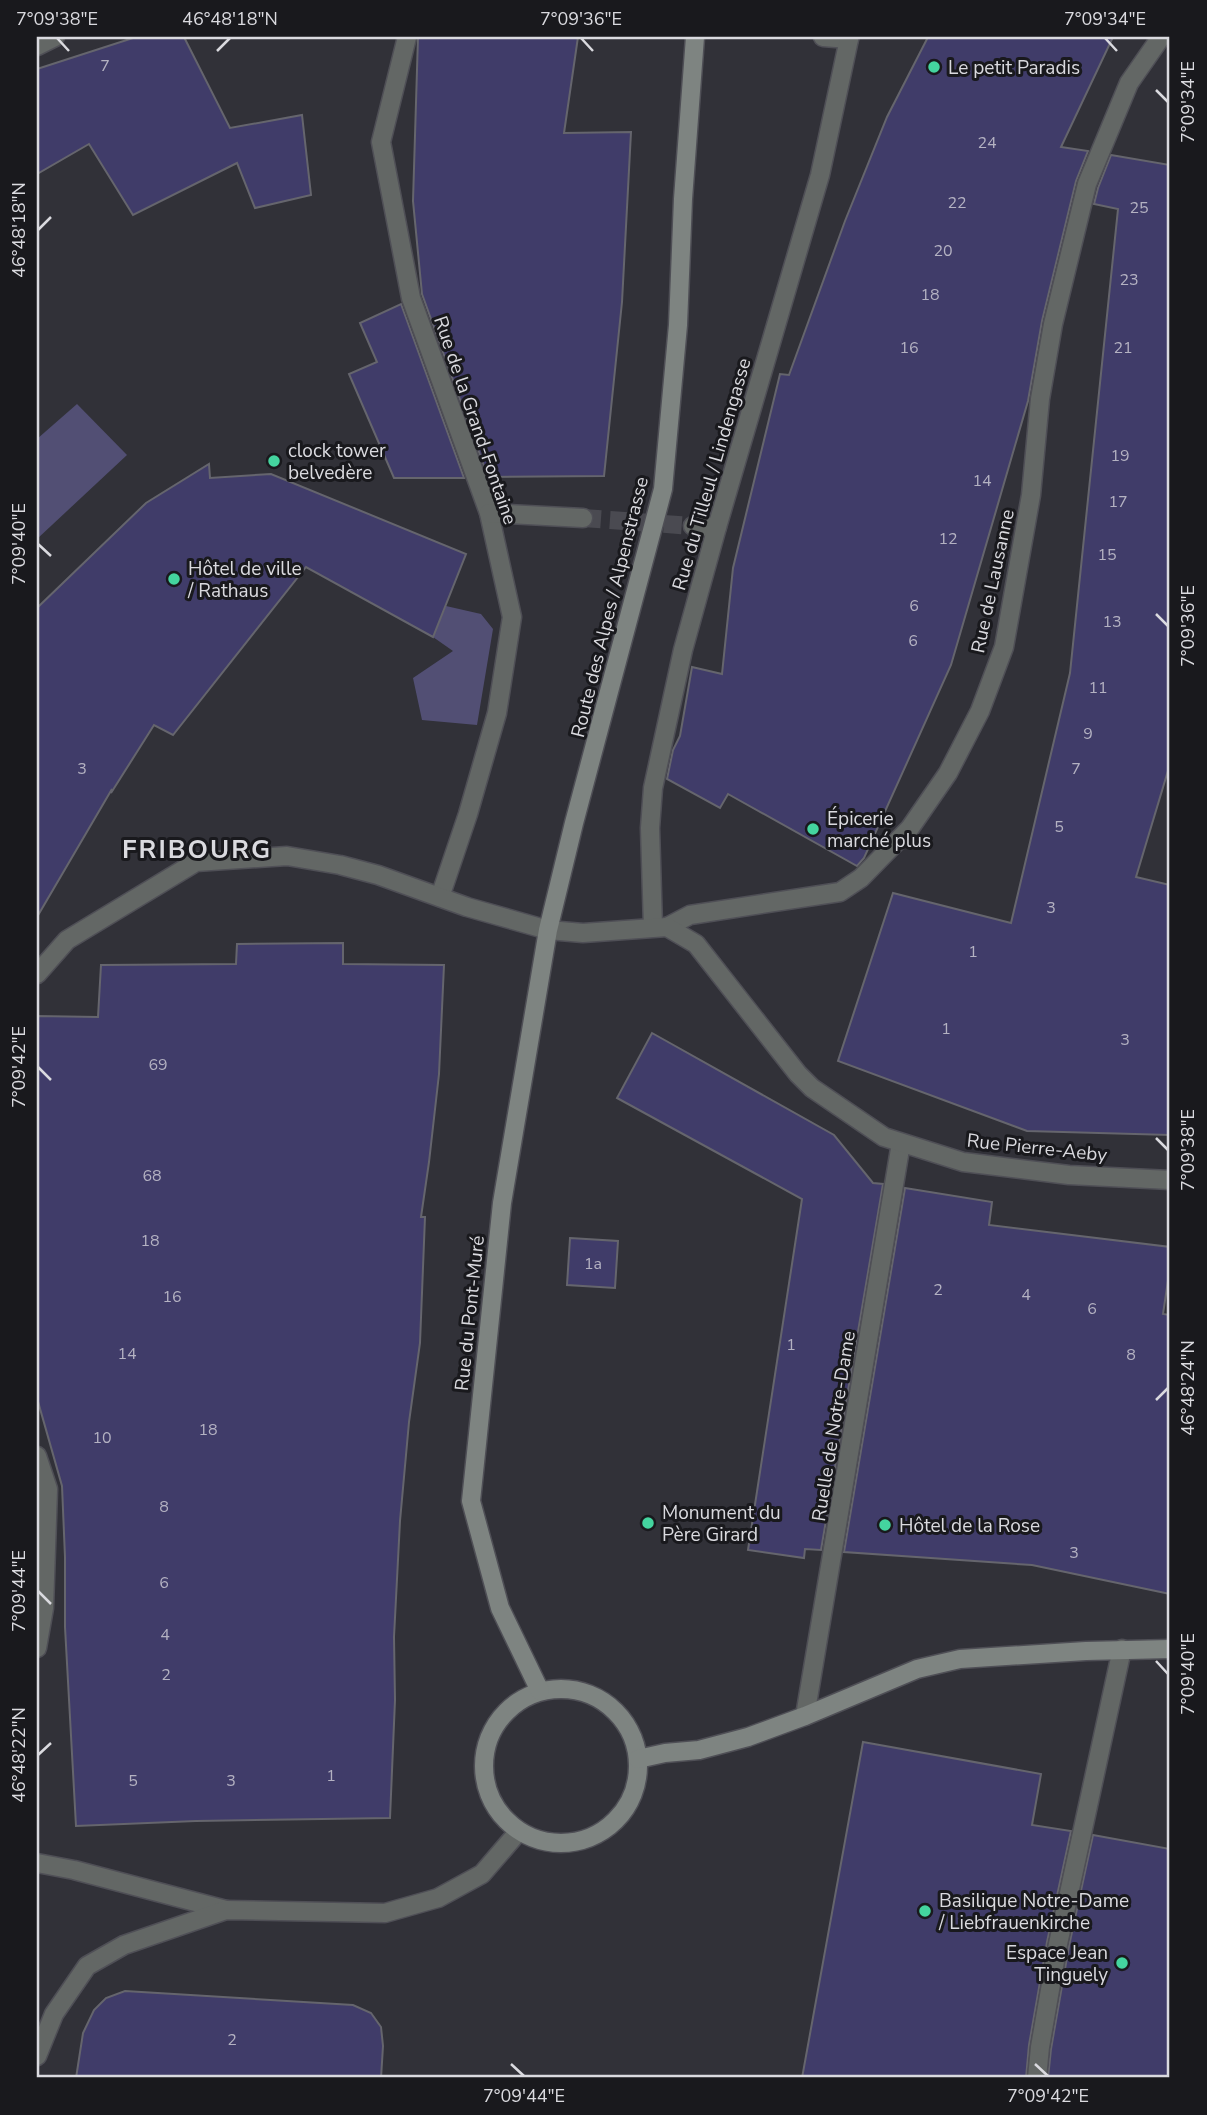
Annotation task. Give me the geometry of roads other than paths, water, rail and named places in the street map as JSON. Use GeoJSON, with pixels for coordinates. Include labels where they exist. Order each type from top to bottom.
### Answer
{"type":"FeatureCollection","features":[{"type":"Feature","properties":{"kind":"main road","name":"Route des Alpes / Alpenstrasse"},"geometry":{"type":"LineString","coordinates":[[548,930],[663,489],[678,325],[683,199],[695,37]]}},
{"type":"Feature","properties":{"kind":"main road","name":"Rue du Pont-Muré"},"geometry":{"type":"LineString","coordinates":[[540,1691],[500,1608],[471,1501],[502,1203],[548,930]]}},
{"type":"Feature","properties":{"kind":"main road"},"geometry":{"type":"LineString","coordinates":[[638,1759],[699,1750],[748,1737],[917,1669],[960,1659],[1122,1649],[1170,1649]]}},
{"type":"Feature","properties":{"kind":"main road"},"geometry":{"type":"LineString","coordinates":[[567,1689],[593,1695],[615,1710],[631,1733],[638,1759],[638,1772],[631,1799],[613,1823],[587,1838],[559,1843],[544,1841],[519,1831],[500,1814],[488,1792],[484,1767],[487,1742],[499,1719],[517,1702],[540,1691],[567,1689]]}},
{"type":"Feature","properties":{"kind":"street"},"geometry":{"type":"LineString","coordinates":[[37,46],[55,37]]}},
{"type":"Feature","properties":{"kind":"street","name":"Rue de la Grand-Fontaine"},"geometry":{"type":"LineString","coordinates":[[407,37],[380,142],[411,298],[489,513],[512,617],[497,713],[468,814],[440,897]]}},
{"type":"Feature","properties":{"kind":"street"},"geometry":{"type":"LineString","coordinates":[[822,37],[849,38]]}},
{"type":"Feature","properties":{"kind":"street","name":"Rue de Lausanne"},"geometry":{"type":"LineString","coordinates":[[37,974],[67,940],[196,862],[287,856],[340,865],[378,875],[467,907],[548,930],[583,933],[660,927],[690,915],[840,892],[861,878],[910,828],[948,773],[980,711],[1004,647],[1031,495],[1040,400],[1049,349],[1087,184],[1129,83],[1161,37]]}},
{"type":"Feature","properties":{"kind":"street","name":"Rue du Tilleul / Lindengasse"},"geometry":{"type":"LineString","coordinates":[[660,927],[650,828],[653,788],[684,650],[717,527],[820,175],[849,38]]}},
{"type":"Feature","properties":{"kind":"street"},"geometry":{"type":"LineString","coordinates":[[489,513],[583,518]]}},
{"type":"Feature","properties":{"kind":"street"},"geometry":{"type":"LineString","coordinates":[[693,526],[717,527]]}},
{"type":"Feature","properties":{"kind":"street","name":"Rue Pierre-Aeby"},"geometry":{"type":"LineString","coordinates":[[660,927],[696,944],[798,1074],[812,1088],[884,1138],[963,1162],[1069,1175],[1170,1180]]}},
{"type":"Feature","properties":{"kind":"street","name":"Ruelle de Notre-Dame"},"geometry":{"type":"LineString","coordinates":[[805,1716],[901,1143]]}},
{"type":"Feature","properties":{"kind":"street"},"geometry":{"type":"LineString","coordinates":[[37,1456],[48,1489],[44,1608],[37,1648]]}},
{"type":"Feature","properties":{"kind":"street"},"geometry":{"type":"LineString","coordinates":[[1037,2078],[1058,1944],[1122,1649]]}},
{"type":"Feature","properties":{"kind":"street"},"geometry":{"type":"LineString","coordinates":[[37,1863],[75,1870],[226,1910],[385,1913],[438,1898],[482,1874],[519,1831]]}},
{"type":"Feature","properties":{"kind":"street"},"geometry":{"type":"LineString","coordinates":[[37,2056],[54,2014],[87,1966],[124,1945],[226,1910]]}},
{"type":"Feature","properties":{"kind":"tunnel"},"geometry":{"type":"LineString","coordinates":[[583,518],[693,526]]}},
{"type":"Feature","properties":{"kind":"place","name":"Le petit Paradis"},"geometry":{"type":"Point","coordinates":[934,67]}},
{"type":"Feature","properties":{"kind":"place","name":"clock tower belvedère"},"geometry":{"type":"Point","coordinates":[274,461]}},
{"type":"Feature","properties":{"kind":"place","name":"Hôtel de ville / Rathaus"},"geometry":{"type":"Point","coordinates":[174,579]}},
{"type":"Feature","properties":{"kind":"place","name":"Épicerie marché plus"},"geometry":{"type":"Point","coordinates":[813,829]}},
{"type":"Feature","properties":{"kind":"place","name":"Monument du Père Girard"},"geometry":{"type":"Point","coordinates":[648,1523]}},
{"type":"Feature","properties":{"kind":"place","name":"Hôtel de la Rose"},"geometry":{"type":"Point","coordinates":[885,1525]}},
{"type":"Feature","properties":{"kind":"place","name":"Basilique Notre-Dame / Liebfrauenkirche"},"geometry":{"type":"Point","coordinates":[925,1911]}},
{"type":"Feature","properties":{"kind":"place","name":"Espace Jean Tinguely"},"geometry":{"type":"Point","coordinates":[1122,1963]}},
{"type":"Feature","properties":{"kind":"district","name":"FRIBOURG"},"geometry":{"type":"Point","coordinates":[197,849]}}]}
